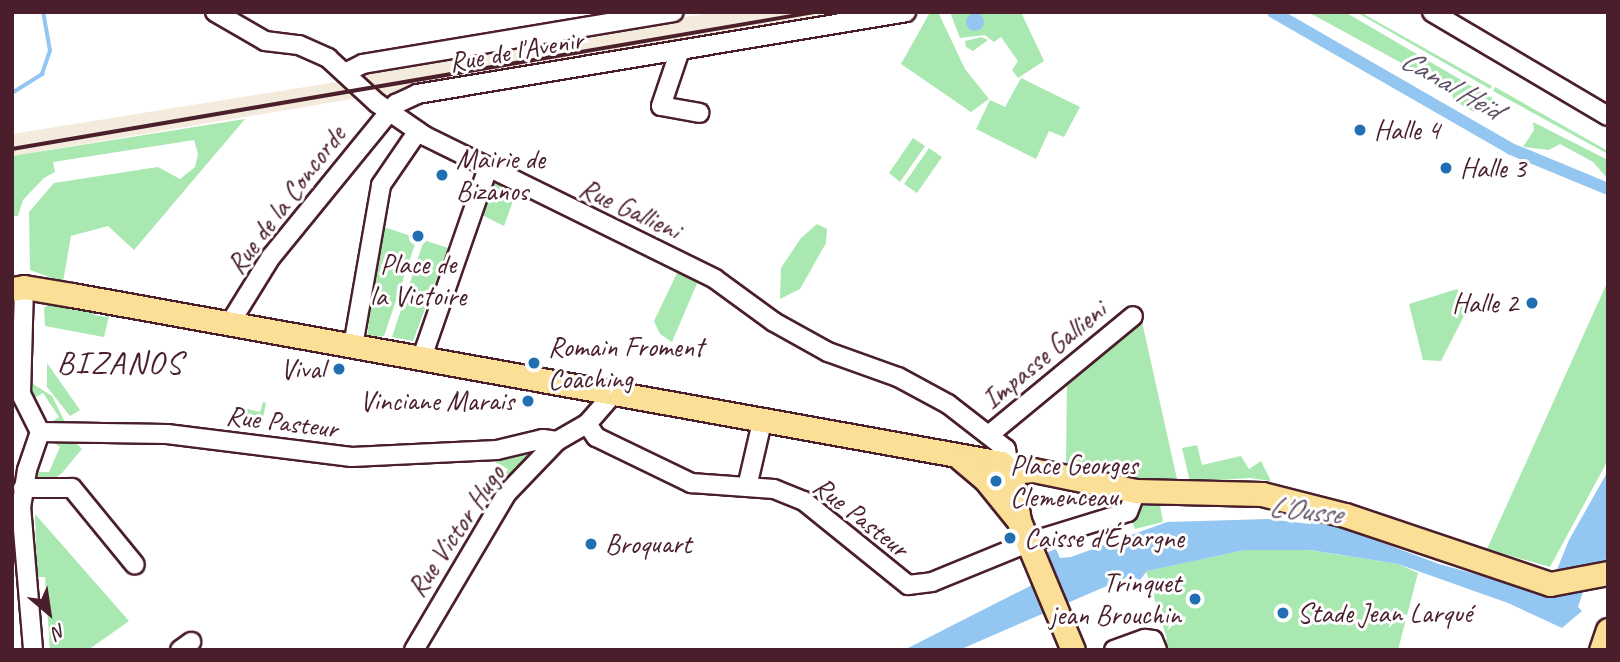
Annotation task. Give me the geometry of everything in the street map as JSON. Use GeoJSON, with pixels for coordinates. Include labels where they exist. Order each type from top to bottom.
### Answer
{"type":"FeatureCollection","features":[{"type":"Feature","properties":{"kind":"main road"},"geometry":{"type":"LineString","coordinates":[[16,284],[961,459],[1001,476],[1033,470],[1136,491],[1287,498],[1550,584],[1600,574]]}},
{"type":"Feature","properties":{"kind":"main road"},"geometry":{"type":"LineString","coordinates":[[1001,476],[1073,650]]}},
{"type":"Feature","properties":{"kind":"main road"},"geometry":{"type":"LineString","coordinates":[[1601,650],[1608,630]]}},
{"type":"Feature","properties":{"kind":"street","name":"Rue Gallieni"},"geometry":{"type":"LineString","coordinates":[[215,12],[265,41],[309,48],[345,73],[387,111],[487,170],[715,279],[774,322],[828,352],[898,377],[956,409],[1006,449],[1001,476]]}},
{"type":"Feature","properties":{"kind":"street"},"geometry":{"type":"LineString","coordinates":[[345,73],[363,64],[674,12]]}},
{"type":"Feature","properties":{"kind":"street","name":"Rue de l'Avenir"},"geometry":{"type":"LineString","coordinates":[[387,111],[417,94],[906,12]]}},
{"type":"Feature","properties":{"kind":"street"},"geometry":{"type":"LineString","coordinates":[[1432,12],[1608,116]]}},
{"type":"Feature","properties":{"kind":"street"},"geometry":{"type":"LineString","coordinates":[[680,50],[661,106],[699,113]]}},
{"type":"Feature","properties":{"kind":"street","name":"Rue de la Concorde"},"geometry":{"type":"LineString","coordinates":[[230,323],[271,257],[387,111]]}},
{"type":"Feature","properties":{"kind":"street"},"geometry":{"type":"LineString","coordinates":[[353,346],[380,185],[418,131]]}},
{"type":"Feature","properties":{"kind":"street"},"geometry":{"type":"LineString","coordinates":[[421,360],[487,170]]}},
{"type":"Feature","properties":{"kind":"street"},"geometry":{"type":"LineString","coordinates":[[16,284],[18,406],[40,432],[23,488],[21,506],[33,650]]}},
{"type":"Feature","properties":{"kind":"street","name":"Impasse Gallieni"},"geometry":{"type":"LineString","coordinates":[[990,434],[1133,316]]}},
{"type":"Feature","properties":{"kind":"street","name":"Rue Victor Hugo"},"geometry":{"type":"LineString","coordinates":[[414,650],[508,493],[557,441],[587,424],[613,394]]}},
{"type":"Feature","properties":{"kind":"street"},"geometry":{"type":"LineString","coordinates":[[747,487],[762,422]]}},
{"type":"Feature","properties":{"kind":"street","name":"Rue Pasteur"},"geometry":{"type":"LineString","coordinates":[[587,424],[596,437],[691,484],[775,489],[804,501],[898,579],[919,585],[1033,548],[1126,513],[1136,491]]}},
{"type":"Feature","properties":{"kind":"street","name":"Rue Pasteur"},"geometry":{"type":"LineString","coordinates":[[40,432],[167,434],[352,457],[496,450],[543,439],[557,441]]}},
{"type":"Feature","properties":{"kind":"street"},"geometry":{"type":"LineString","coordinates":[[23,488],[72,488],[135,565]]}},
{"type":"Feature","properties":{"kind":"street"},"geometry":{"type":"LineString","coordinates":[[1114,650],[1145,639],[1153,640],[1157,650]]}},
{"type":"Feature","properties":{"kind":"shaded area"},"geometry":{"type":"Polygon","coordinates":[[[715,12],[866,12],[381,95],[362,78],[367,71],[715,12]]]}},
{"type":"Feature","properties":{"kind":"shaded area"},"geometry":{"type":"Polygon","coordinates":[[[342,81],[358,98],[12,156],[12,134],[342,81]]]}},
{"type":"Feature","properties":{"kind":"green space"},"geometry":{"type":"Polygon","coordinates":[[[938,12],[965,69],[989,99],[971,112],[901,64],[929,14],[938,12]]]}},
{"type":"Feature","properties":{"kind":"green space"},"geometry":{"type":"Polygon","coordinates":[[[950,12],[1021,12],[1044,61],[1018,78],[1012,70],[1018,61],[1001,37],[994,42],[985,35],[960,38],[950,12]]]}},
{"type":"Feature","properties":{"kind":"green space"},"geometry":{"type":"Polygon","coordinates":[[[1308,12],[1345,12],[1497,101],[1494,106],[1484,102],[1474,112],[1453,100],[1452,91],[1308,12]]]}},
{"type":"Feature","properties":{"kind":"green space"},"geometry":{"type":"Polygon","coordinates":[[[1356,12],[1360,12],[1492,86],[1490,89],[1356,12]]]}},
{"type":"Feature","properties":{"kind":"green space"},"geometry":{"type":"Polygon","coordinates":[[[981,37],[988,40],[973,51],[966,47],[965,41],[981,37]]]}},
{"type":"Feature","properties":{"kind":"green space"},"geometry":{"type":"Polygon","coordinates":[[[1021,78],[1080,107],[1064,137],[1049,131],[1036,159],[976,129],[990,100],[1005,107],[1021,78]]]}},
{"type":"Feature","properties":{"kind":"green space"},"geometry":{"type":"Polygon","coordinates":[[[1495,87],[1608,151],[1608,154],[1493,91],[1495,87]]]}},
{"type":"Feature","properties":{"kind":"green space"},"geometry":{"type":"Polygon","coordinates":[[[245,119],[134,250],[108,226],[71,236],[63,282],[30,270],[29,212],[54,183],[158,167],[180,179],[195,167],[198,154],[194,140],[53,162],[55,172],[44,178],[23,200],[18,216],[12,216],[12,156],[245,119]]]}},
{"type":"Feature","properties":{"kind":"green space"},"geometry":{"type":"Polygon","coordinates":[[[1533,122],[1608,160],[1608,179],[1593,162],[1560,144],[1549,150],[1523,147],[1534,130],[1533,122]]]}},
{"type":"Feature","properties":{"kind":"green space"},"geometry":{"type":"Polygon","coordinates":[[[913,138],[925,146],[900,182],[889,173],[913,138]]]}},
{"type":"Feature","properties":{"kind":"green space"},"geometry":{"type":"Polygon","coordinates":[[[929,148],[942,157],[917,193],[904,184],[929,148]]]}},
{"type":"Feature","properties":{"kind":"green space"},"geometry":{"type":"Polygon","coordinates":[[[494,180],[504,185],[501,195],[513,201],[504,226],[482,215],[494,180]]]}},
{"type":"Feature","properties":{"kind":"green space"},"geometry":{"type":"Polygon","coordinates":[[[817,224],[827,229],[826,243],[800,289],[780,299],[781,268],[801,238],[817,224]]]}},
{"type":"Feature","properties":{"kind":"green space"},"geometry":{"type":"Polygon","coordinates":[[[381,226],[417,238],[384,336],[367,338],[381,226]]]}},
{"type":"Feature","properties":{"kind":"green space"},"geometry":{"type":"Polygon","coordinates":[[[424,240],[448,248],[413,341],[392,337],[424,240]]]}},
{"type":"Feature","properties":{"kind":"green space"},"geometry":{"type":"Polygon","coordinates":[[[678,271],[698,281],[672,342],[660,334],[654,321],[678,271]]]}},
{"type":"Feature","properties":{"kind":"green space"},"geometry":{"type":"Polygon","coordinates":[[[1606,285],[1608,460],[1550,567],[1487,549],[1606,285]]]}},
{"type":"Feature","properties":{"kind":"green space"},"geometry":{"type":"Polygon","coordinates":[[[1457,289],[1469,306],[1441,361],[1423,360],[1409,304],[1457,289]]]}},
{"type":"Feature","properties":{"kind":"green space"},"geometry":{"type":"Polygon","coordinates":[[[50,303],[95,310],[94,315],[106,317],[110,312],[104,337],[45,326],[44,308],[50,303]]]}},
{"type":"Feature","properties":{"kind":"green space"},"geometry":{"type":"Polygon","coordinates":[[[1140,313],[1177,479],[1141,481],[1066,466],[1067,374],[1140,313]]]}},
{"type":"Feature","properties":{"kind":"green space"},"geometry":{"type":"Polygon","coordinates":[[[47,363],[80,410],[70,416],[47,387],[47,363]]]}},
{"type":"Feature","properties":{"kind":"green space"},"geometry":{"type":"Polygon","coordinates":[[[30,382],[52,396],[67,426],[52,427],[50,423],[59,417],[43,393],[34,398],[30,382]]]}},
{"type":"Feature","properties":{"kind":"green space"},"geometry":{"type":"Polygon","coordinates":[[[263,402],[266,403],[261,427],[248,425],[249,419],[241,417],[243,408],[260,412],[263,402]]]}},
{"type":"Feature","properties":{"kind":"green space"},"geometry":{"type":"Polygon","coordinates":[[[71,439],[82,449],[62,473],[50,482],[37,480],[36,472],[49,472],[60,447],[50,440],[71,439]]]}},
{"type":"Feature","properties":{"kind":"green space"},"geometry":{"type":"Polygon","coordinates":[[[536,444],[540,452],[512,479],[506,473],[508,469],[495,462],[500,454],[536,444]]]}},
{"type":"Feature","properties":{"kind":"green space"},"geometry":{"type":"Polygon","coordinates":[[[1197,445],[1202,465],[1241,456],[1249,469],[1261,461],[1271,481],[1250,478],[1190,482],[1182,448],[1197,445]]]}},
{"type":"Feature","properties":{"kind":"green space"},"geometry":{"type":"Polygon","coordinates":[[[1159,500],[1163,522],[1135,529],[1129,514],[1138,501],[1159,500]]]}},
{"type":"Feature","properties":{"kind":"green space"},"geometry":{"type":"Polygon","coordinates":[[[35,514],[129,621],[88,650],[50,650],[45,577],[37,577],[35,514]]]}},
{"type":"Feature","properties":{"kind":"green space","name":"Stade Jean Larqué"},"geometry":{"type":"Polygon","coordinates":[[[1245,550],[1309,550],[1398,564],[1418,573],[1398,650],[1165,650],[1162,642],[1167,639],[1146,571],[1245,550]]]}},
{"type":"Feature","properties":{"kind":"water"},"geometry":{"type":"Polygon","coordinates":[[[975,13],[981,16],[984,22],[981,28],[975,31],[969,28],[966,22],[969,16],[975,13]]]}},
{"type":"Feature","properties":{"kind":"water","name":"L'Ousse"},"geometry":{"type":"Polygon","coordinates":[[[1608,471],[1608,558],[1591,568],[1578,607],[1582,611],[1562,628],[1508,603],[1398,564],[1310,550],[1245,550],[1147,571],[1140,580],[1130,576],[959,650],[904,650],[1032,585],[1028,576],[1032,558],[1056,549],[1060,558],[1071,557],[1167,522],[1268,519],[1310,524],[1314,517],[1439,564],[1547,594],[1569,540],[1608,471]]]}},
{"type":"Feature","properties":{"kind":"waterway"},"geometry":{"type":"LineString","coordinates":[[12,93],[42,74],[50,51],[43,12]]}},
{"type":"Feature","properties":{"kind":"waterway","name":"Canal Heïd"},"geometry":{"type":"LineString","coordinates":[[1273,12],[1511,149],[1608,189]]}},
{"type":"Feature","properties":{"kind":"railway"},"geometry":{"type":"LineString","coordinates":[[12,149],[815,12]]}},
{"type":"Feature","properties":{"kind":"place","name":"Halle 4"},"geometry":{"type":"Point","coordinates":[1360,130]}},
{"type":"Feature","properties":{"kind":"place","name":"Halle 3"},"geometry":{"type":"Point","coordinates":[1446,168]}},
{"type":"Feature","properties":{"kind":"place","name":"Mairie de Bizanos"},"geometry":{"type":"Point","coordinates":[442,175]}},
{"type":"Feature","properties":{"kind":"place","name":"Place de la Victoire"},"geometry":{"type":"Point","coordinates":[418,236]}},
{"type":"Feature","properties":{"kind":"place","name":"Halle 2"},"geometry":{"type":"Point","coordinates":[1532,303]}},
{"type":"Feature","properties":{"kind":"place","name":"Romain Froment Coaching"},"geometry":{"type":"Point","coordinates":[534,363]}},
{"type":"Feature","properties":{"kind":"place","name":"Vival"},"geometry":{"type":"Point","coordinates":[339,369]}},
{"type":"Feature","properties":{"kind":"place","name":"Vinciane Marais"},"geometry":{"type":"Point","coordinates":[528,401]}},
{"type":"Feature","properties":{"kind":"place","name":"Place Georges Clemenceau"},"geometry":{"type":"Point","coordinates":[996,481]}},
{"type":"Feature","properties":{"kind":"place","name":"Caisse d'Épargne"},"geometry":{"type":"Point","coordinates":[1010,538]}},
{"type":"Feature","properties":{"kind":"place","name":"Broquart"},"geometry":{"type":"Point","coordinates":[591,544]}},
{"type":"Feature","properties":{"kind":"place","name":"Trinquet jean Brouchin"},"geometry":{"type":"Point","coordinates":[1195,599]}},
{"type":"Feature","properties":{"kind":"place","name":"Stade Jean Larqué"},"geometry":{"type":"Point","coordinates":[1283,613]}},
{"type":"Feature","properties":{"kind":"district","name":"BIZANOS"},"geometry":{"type":"Point","coordinates":[120,363]}}]}
